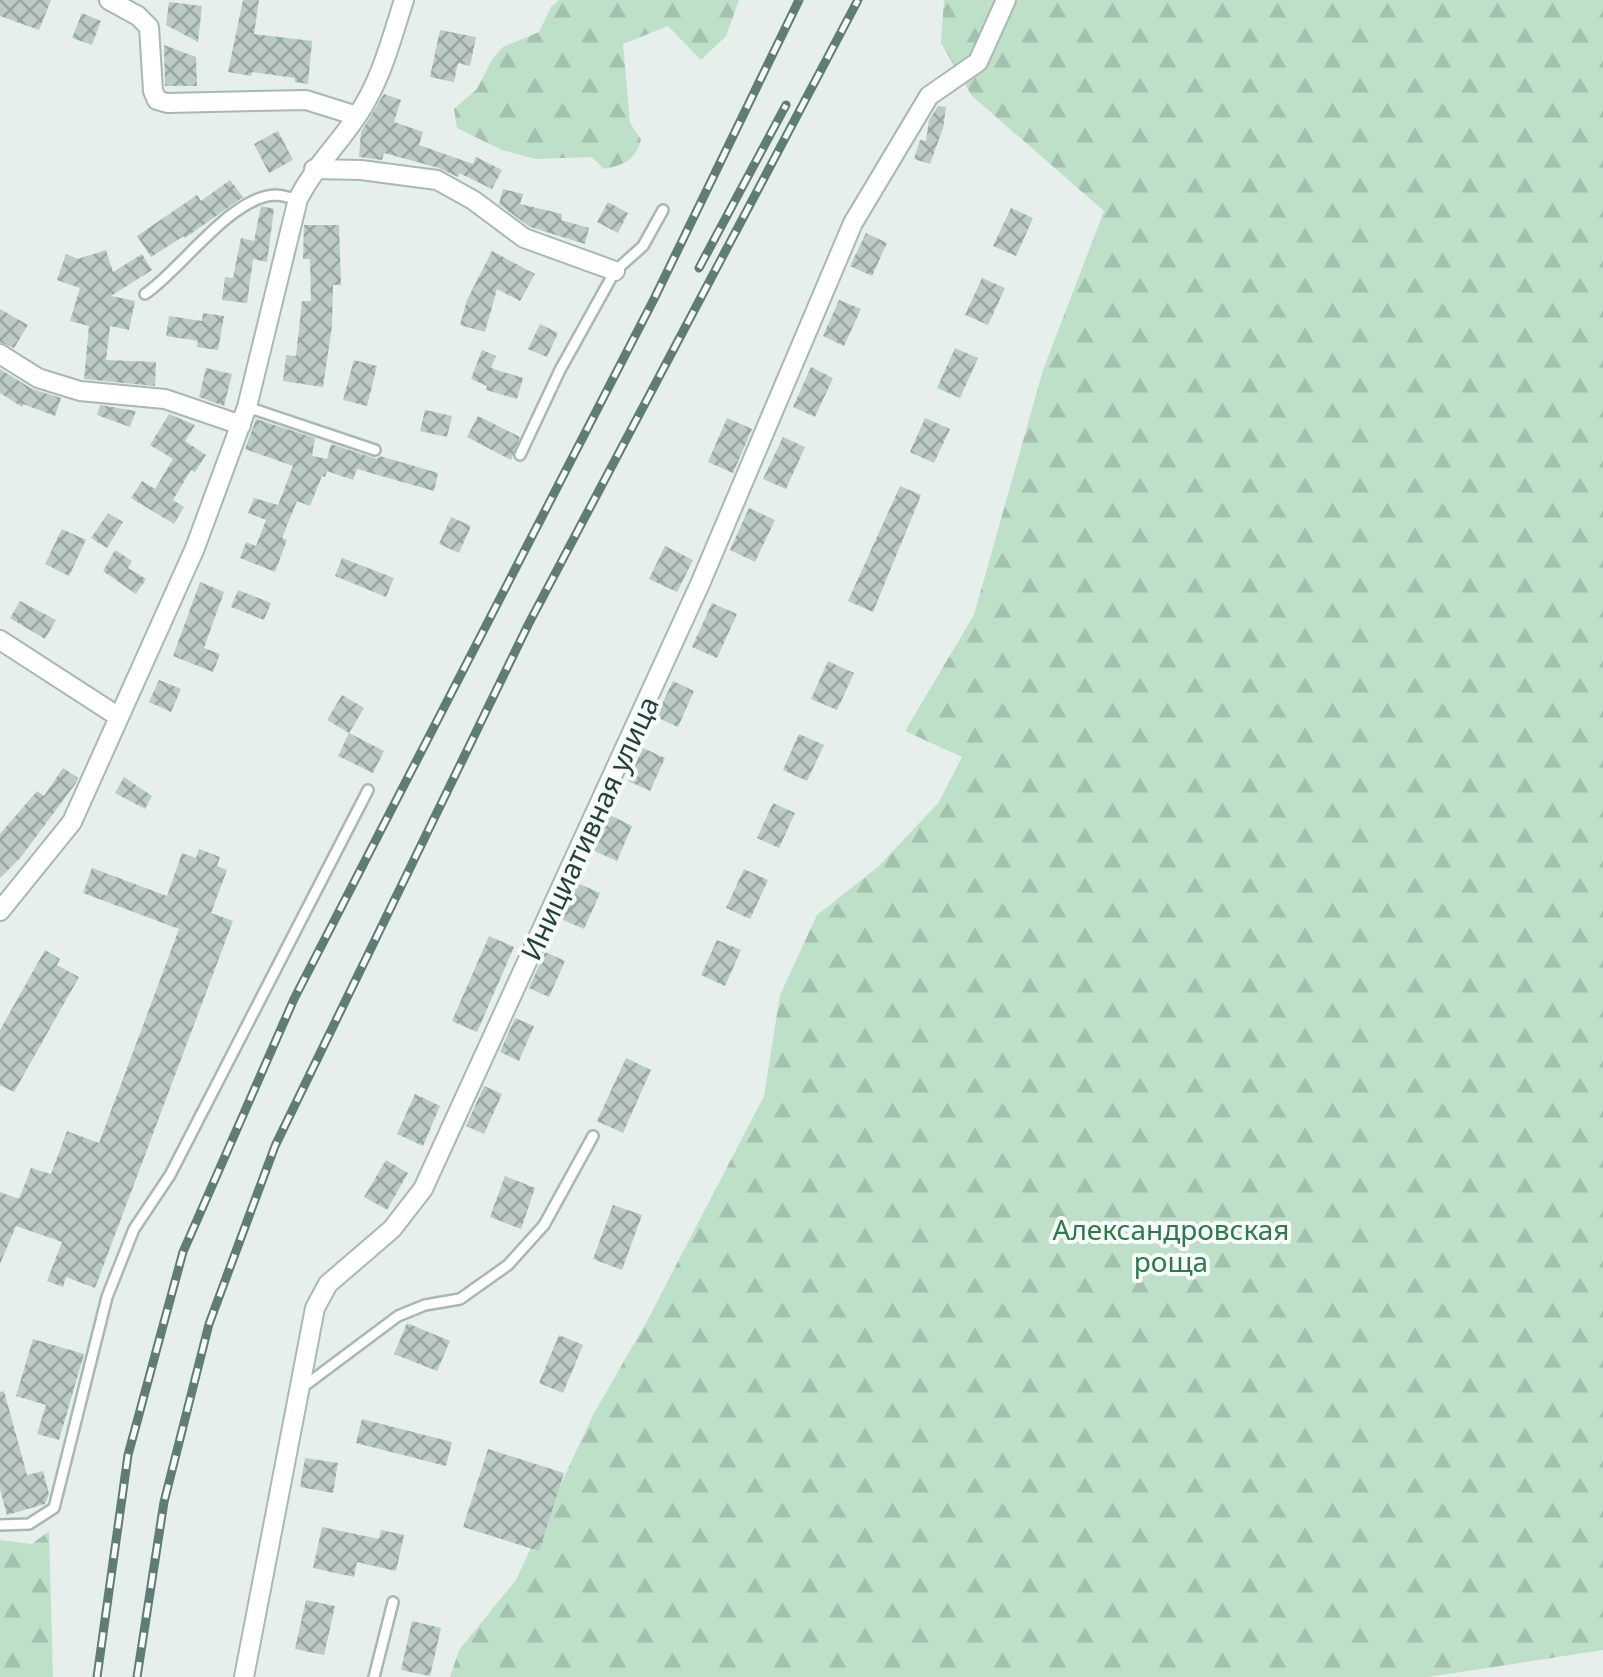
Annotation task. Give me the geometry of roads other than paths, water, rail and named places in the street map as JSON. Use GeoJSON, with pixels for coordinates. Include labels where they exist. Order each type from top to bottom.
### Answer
{"type":"FeatureCollection","features":[{"type":"Feature","properties":{"kind":"street"},"geometry":{"type":"LineString","coordinates":[[109,0],[138,16],[150,28],[153,91],[158,100],[306,100],[357,116]]}},
{"type":"Feature","properties":{"kind":"street"},"geometry":{"type":"LineString","coordinates":[[0,912],[72,822],[195,548],[244,416],[298,199],[314,169],[357,116],[383,68],[404,0]]}},
{"type":"Feature","properties":{"kind":"street","name":"Инициативная улица"},"geometry":{"type":"LineString","coordinates":[[244,1677],[315,1308],[328,1284],[392,1229],[424,1190],[700,584],[854,223],[929,96],[978,62],[1006,0]]}},
{"type":"Feature","properties":{"kind":"street"},"geometry":{"type":"LineString","coordinates":[[314,169],[360,170],[437,180],[473,200],[524,238],[615,271]]}},
{"type":"Feature","properties":{"kind":"street"},"geometry":{"type":"LineString","coordinates":[[0,354],[38,378],[80,392],[165,399],[244,416]]}},
{"type":"Feature","properties":{"kind":"street"},"geometry":{"type":"LineString","coordinates":[[0,640],[119,717]]}},
{"type":"Feature","properties":{"kind":"lane"},"geometry":{"type":"LineString","coordinates":[[144,294],[160,284],[192,248],[244,206],[277,194],[298,199]]}},
{"type":"Feature","properties":{"kind":"lane"},"geometry":{"type":"LineString","coordinates":[[520,455],[560,370],[615,271],[644,246],[663,210]]}},
{"type":"Feature","properties":{"kind":"lane"},"geometry":{"type":"LineString","coordinates":[[244,416],[375,450]]}},
{"type":"Feature","properties":{"kind":"lane"},"geometry":{"type":"LineString","coordinates":[[0,1525],[29,1524],[54,1508],[107,1297],[134,1229],[170,1176],[368,790]]}},
{"type":"Feature","properties":{"kind":"lane"},"geometry":{"type":"LineString","coordinates":[[297,1391],[398,1316],[425,1305],[460,1299],[508,1265],[544,1225],[593,1136]]}},
{"type":"Feature","properties":{"kind":"lane"},"geometry":{"type":"LineString","coordinates":[[374,1677],[393,1602]]}},
{"type":"Feature","properties":{"kind":"railway"},"geometry":{"type":"LineString","coordinates":[[97,1677],[128,1455],[183,1252],[294,999],[654,299],[799,0]]}},
{"type":"Feature","properties":{"kind":"railway"},"geometry":{"type":"LineString","coordinates":[[137,1677],[164,1502],[209,1324],[275,1146],[528,625],[858,0]]}},
{"type":"Feature","properties":{"kind":"railway"},"geometry":{"type":"LineString","coordinates":[[699,268],[786,105]]}},
{"type":"Feature","properties":{"kind":"park label","name":"Александровская роща"},"geometry":{"type":"Point","coordinates":[1171,1245]}}]}
